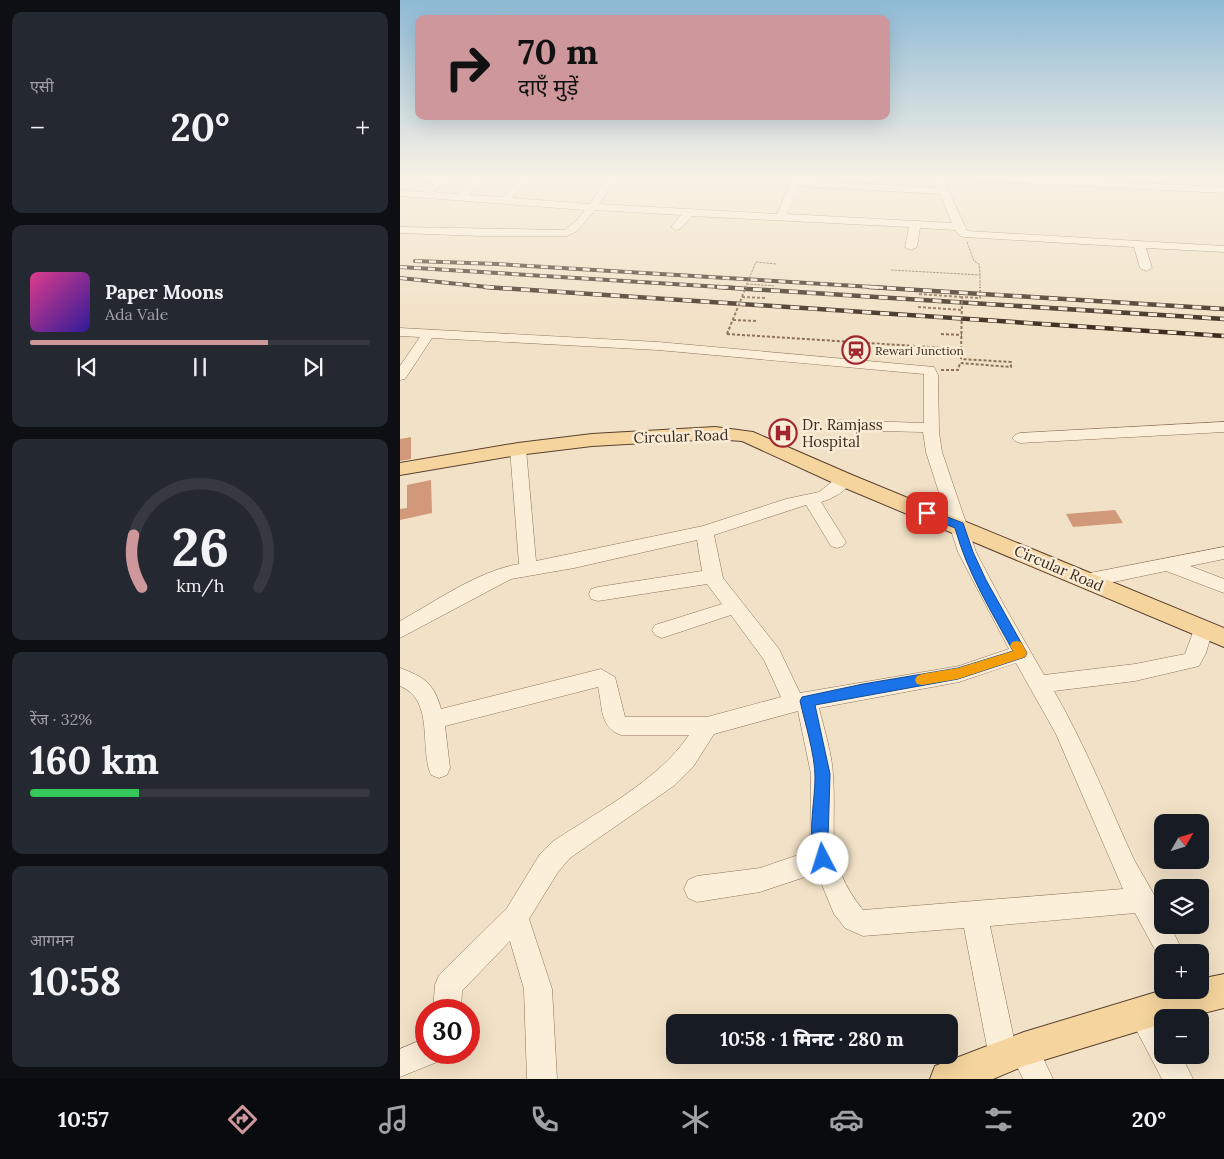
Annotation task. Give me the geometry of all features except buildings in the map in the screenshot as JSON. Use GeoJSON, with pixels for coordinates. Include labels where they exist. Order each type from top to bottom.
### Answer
{"type":"FeatureCollection","features":[{"type":"Feature","properties":{"kind":"main road","name":"Circular Road"},"geometry":{"type":"LineString","coordinates":[[400,469],[518,449],[592,440],[731,434],[758,441],[845,480],[1090,580],[1224,638]]}},
{"type":"Feature","properties":{"kind":"main road"},"geometry":{"type":"LineString","coordinates":[[948,1079],[1014,1053],[1186,999]]}},
{"type":"Feature","properties":{"kind":"street"},"geometry":{"type":"LineString","coordinates":[[400,230],[472,233],[562,233],[573,228]]}},
{"type":"Feature","properties":{"kind":"street"},"geometry":{"type":"LineString","coordinates":[[911,247],[914,228]]}},
{"type":"Feature","properties":{"kind":"street"},"geometry":{"type":"LineString","coordinates":[[949,228],[1224,249]]}},
{"type":"Feature","properties":{"kind":"street"},"geometry":{"type":"LineString","coordinates":[[1139,244],[1146,268]]}},
{"type":"Feature","properties":{"kind":"street"},"geometry":{"type":"LineString","coordinates":[[400,332],[658,346],[929,370],[931,375],[931,428],[934,452],[960,526],[967,552],[980,580],[1065,730],[1141,900],[1166,944]]}},
{"type":"Feature","properties":{"kind":"street"},"geometry":{"type":"LineString","coordinates":[[400,376],[429,334]]}},
{"type":"Feature","properties":{"kind":"street"},"geometry":{"type":"LineString","coordinates":[[400,351],[416,352]]}},
{"type":"Feature","properties":{"kind":"street"},"geometry":{"type":"LineString","coordinates":[[833,425],[931,428]]}},
{"type":"Feature","properties":{"kind":"street"},"geometry":{"type":"LineString","coordinates":[[1020,438],[1224,427]]}},
{"type":"Feature","properties":{"kind":"street"},"geometry":{"type":"LineString","coordinates":[[518,449],[528,568]]}},
{"type":"Feature","properties":{"kind":"street"},"geometry":{"type":"LineString","coordinates":[[400,630],[485,583],[507,573],[574,561],[705,532],[792,503],[824,496],[845,480]]}},
{"type":"Feature","properties":{"kind":"street"},"geometry":{"type":"LineString","coordinates":[[811,500],[837,542]]}},
{"type":"Feature","properties":{"kind":"street"},"geometry":{"type":"LineString","coordinates":[[705,532],[713,576],[721,591],[772,655],[800,702],[822,774],[820,840],[823,859],[844,905],[854,919],[863,923],[976,916],[1141,900]]}},
{"type":"Feature","properties":{"kind":"street"},"geometry":{"type":"LineString","coordinates":[[1090,580],[1224,552]]}},
{"type":"Feature","properties":{"kind":"street"},"geometry":{"type":"LineString","coordinates":[[1164,564],[1224,586]]}},
{"type":"Feature","properties":{"kind":"street"},"geometry":{"type":"LineString","coordinates":[[598,594],[678,583],[713,576]]}},
{"type":"Feature","properties":{"kind":"street"},"geometry":{"type":"LineString","coordinates":[[662,630],[734,607]]}},
{"type":"Feature","properties":{"kind":"street"},"geometry":{"type":"LineString","coordinates":[[1039,684],[1119,674],[1192,660],[1203,629]]}},
{"type":"Feature","properties":{"kind":"street"},"geometry":{"type":"LineString","coordinates":[[433,720],[600,678],[608,683],[615,721],[620,726],[708,726],[800,702],[863,689],[958,674],[1021,653]]}},
{"type":"Feature","properties":{"kind":"street"},"geometry":{"type":"LineString","coordinates":[[400,677],[421,688],[433,720],[439,768]]}},
{"type":"Feature","properties":{"kind":"street"},"geometry":{"type":"LineString","coordinates":[[447,999],[447,992],[455,977],[516,917],[549,863],[561,850],[667,778],[685,760],[708,726]]}},
{"type":"Feature","properties":{"kind":"street"},"geometry":{"type":"LineString","coordinates":[[697,889],[760,880],[823,859]]}},
{"type":"Feature","properties":{"kind":"street"},"geometry":{"type":"LineString","coordinates":[[976,916],[1014,1053],[1038,1079]]}},
{"type":"Feature","properties":{"kind":"street"},"geometry":{"type":"LineString","coordinates":[[516,917],[538,989],[542,1079]]}},
{"type":"Feature","properties":{"kind":"street"},"geometry":{"type":"LineString","coordinates":[[1142,1014],[1154,1036]]}},
{"type":"Feature","properties":{"kind":"street"},"geometry":{"type":"LineString","coordinates":[[400,1063],[415,1057]]}},
{"type":"Feature","properties":{"kind":"street"},"geometry":{"type":"LineString","coordinates":[[1170,1064],[1178,1079]]}},
{"type":"Feature","properties":{"kind":"path"},"geometry":{"type":"LineString","coordinates":[[919,294],[980,298],[979,264],[974,261],[962,230]]}},
{"type":"Feature","properties":{"kind":"path"},"geometry":{"type":"LineString","coordinates":[[776,264],[756,262],[727,334],[962,349]]}},
{"type":"Feature","properties":{"kind":"path"},"geometry":{"type":"LineString","coordinates":[[892,270],[980,274]]}},
{"type":"Feature","properties":{"kind":"path"},"geometry":{"type":"LineString","coordinates":[[747,284],[774,286]]}},
{"type":"Feature","properties":{"kind":"path"},"geometry":{"type":"LineString","coordinates":[[929,370],[958,370],[960,363],[1011,367],[1011,362],[962,359],[962,296]]}},
{"type":"Feature","properties":{"kind":"path"},"geometry":{"type":"LineString","coordinates":[[742,297],[765,298]]}},
{"type":"Feature","properties":{"kind":"path"},"geometry":{"type":"LineString","coordinates":[[918,307],[962,310]]}},
{"type":"Feature","properties":{"kind":"path"},"geometry":{"type":"LineString","coordinates":[[733,320],[757,321]]}},
{"type":"Feature","properties":{"kind":"path"},"geometry":{"type":"LineString","coordinates":[[941,334],[962,335]]}},
{"type":"Feature","properties":{"kind":"railway"},"geometry":{"type":"LineString","coordinates":[[415,261],[497,264],[889,288]]}},
{"type":"Feature","properties":{"kind":"railway"},"geometry":{"type":"LineString","coordinates":[[400,267],[737,288]]}},
{"type":"Feature","properties":{"kind":"railway"},"geometry":{"type":"LineString","coordinates":[[400,278],[491,287]]}},
{"type":"Feature","properties":{"kind":"railway"},"geometry":{"type":"LineString","coordinates":[[485,287],[491,287]]}},
{"type":"Feature","properties":{"kind":"railway"},"geometry":{"type":"LineString","coordinates":[[491,287],[1224,336]]}},
{"type":"Feature","properties":{"kind":"railway"},"geometry":{"type":"LineString","coordinates":[[491,287],[497,288]]}},
{"type":"Feature","properties":{"kind":"railway"},"geometry":{"type":"LineString","coordinates":[[717,287],[1224,319]]}},
{"type":"Feature","properties":{"kind":"railway"},"geometry":{"type":"LineString","coordinates":[[869,287],[1224,309]]}},
{"type":"Feature","properties":{"kind":"slow traffic"},"geometry":{"type":"LineString","coordinates":[[922,680],[958,674],[1021,653],[1017,646]]}},
{"type":"Feature","properties":{"kind":"place","name":"Rewari Junction"},"geometry":{"type":"Point","coordinates":[856,350]}},
{"type":"Feature","properties":{"kind":"place","name":"Dr. Ramjass Hospital"},"geometry":{"type":"Point","coordinates":[783,433]}},
{"type":"Feature","properties":{"kind":"route"},"geometry":{"type":"LineString","coordinates":[[823,859],[820,840],[822,774],[807,701],[863,689],[958,674],[1021,653],[980,580],[967,552],[960,526],[927,513]]}}]}
